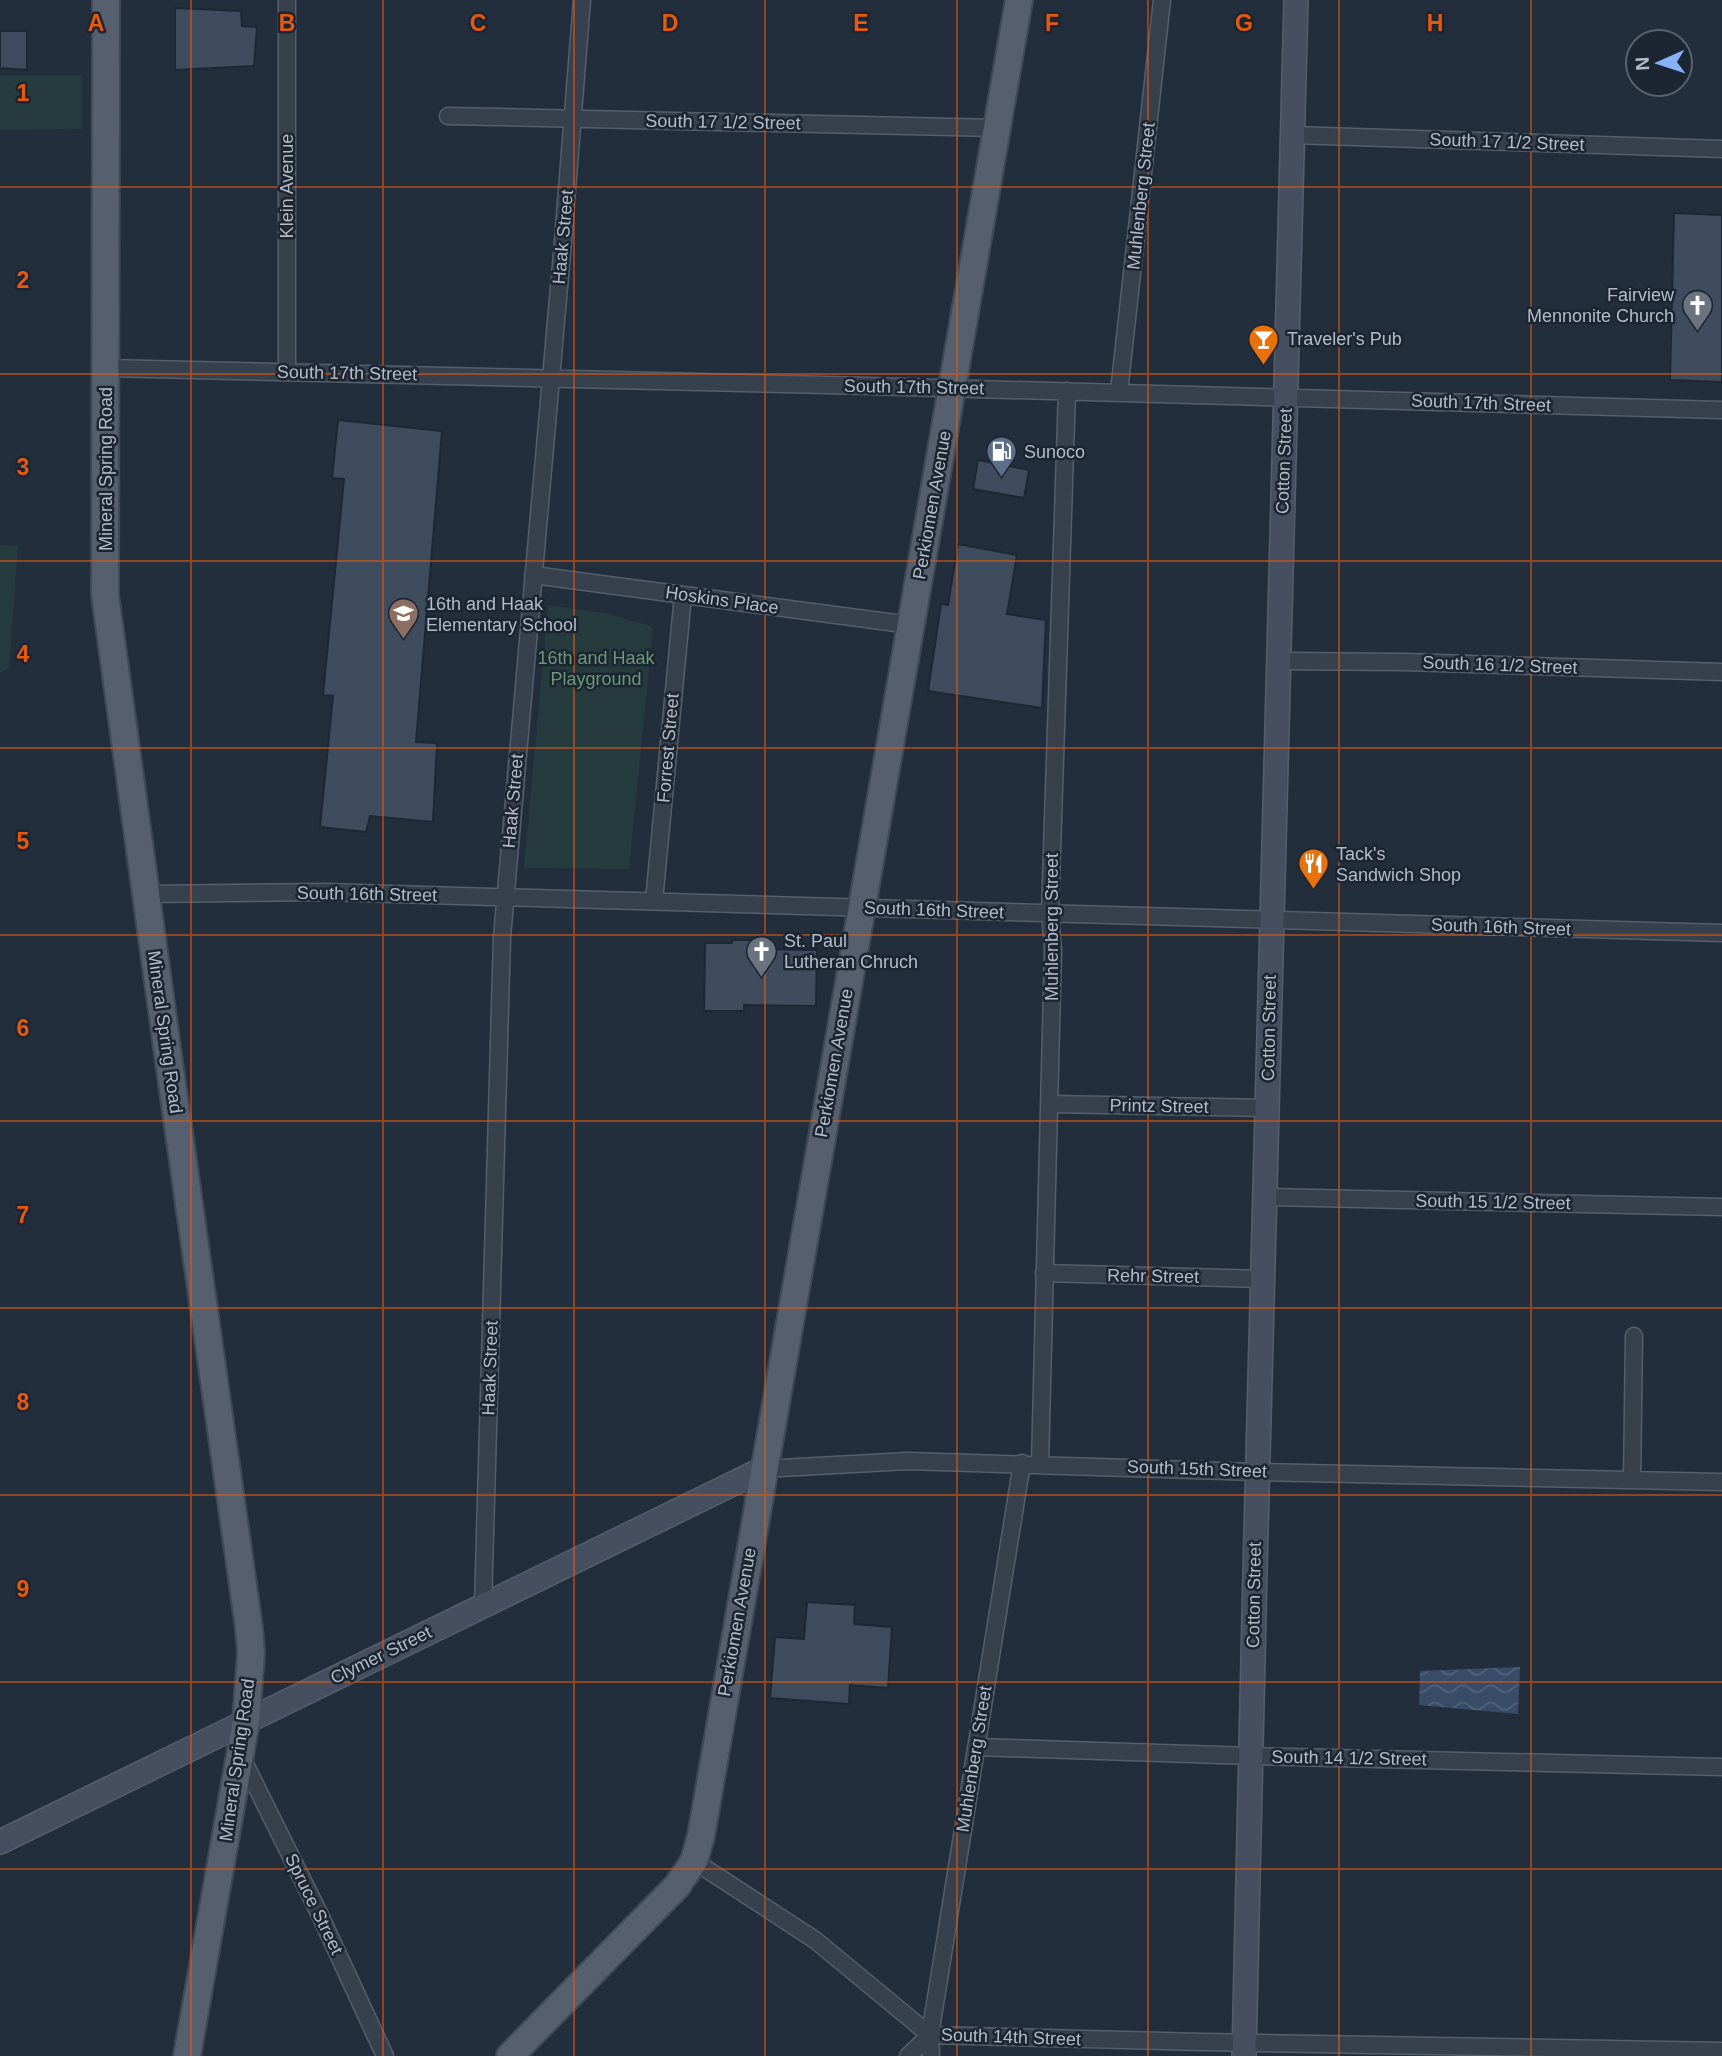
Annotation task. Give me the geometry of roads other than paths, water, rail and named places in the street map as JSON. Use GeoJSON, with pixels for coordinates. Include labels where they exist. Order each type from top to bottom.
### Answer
{"type":"FeatureCollection","features":[{"type":"Feature","properties":{"kind":"main road","name":"Mineral Spring Road"},"geometry":{"type":"LineString","coordinates":[[106,0],[105,595],[251,1653],[246,1721],[187,2056]]}},
{"type":"Feature","properties":{"kind":"main road","name":"Perkiomen Avenue"},"geometry":{"type":"LineString","coordinates":[[510,2056],[677,1886],[694,1861],[701,1836],[1019,0]]}},
{"type":"Feature","properties":{"kind":"street","name":"Klein Avenue"},"geometry":{"type":"LineString","coordinates":[[287,0],[287,372]]}},
{"type":"Feature","properties":{"kind":"street","name":"Haak Street"},"geometry":{"type":"LineString","coordinates":[[483,1605],[502,937],[582,0]]}},
{"type":"Feature","properties":{"kind":"street","name":"Muhlenberg Street"},"geometry":{"type":"LineString","coordinates":[[1119,392],[1163,0]]}},
{"type":"Feature","properties":{"kind":"street","name":"Cotton Street"},"geometry":{"type":"LineString","coordinates":[[1244,2049],[1296,0]]}},
{"type":"Feature","properties":{"kind":"street","name":"South 17 1/2 Street"},"geometry":{"type":"LineString","coordinates":[[448,116],[997,128]]}},
{"type":"Feature","properties":{"kind":"street","name":"South 17 1/2 Street"},"geometry":{"type":"LineString","coordinates":[[1292,135],[1722,149]]}},
{"type":"Feature","properties":{"kind":"street","name":"South 17th Street"},"geometry":{"type":"LineString","coordinates":[[106,368],[1285,396],[1722,410]]}},
{"type":"Feature","properties":{"kind":"street","name":"Muhlenberg Street"},"geometry":{"type":"LineString","coordinates":[[1040,1464],[1053,950],[1050,912],[1067,391]]}},
{"type":"Feature","properties":{"kind":"street","name":"Hoskins Place"},"geometry":{"type":"LineString","coordinates":[[533,575],[911,625]]}},
{"type":"Feature","properties":{"kind":"street","name":"Forrest Street"},"geometry":{"type":"LineString","coordinates":[[654,901],[683,595]]}},
{"type":"Feature","properties":{"kind":"street","name":"South 16 1/2 Street"},"geometry":{"type":"LineString","coordinates":[[1278,661],[1405,662],[1722,672]]}},
{"type":"Feature","properties":{"kind":"street","name":"South 16th Street"},"geometry":{"type":"LineString","coordinates":[[146,894],[314,892],[1722,933]]}},
{"type":"Feature","properties":{"kind":"street","name":"Printz Street"},"geometry":{"type":"LineString","coordinates":[[1050,1104],[1268,1108]]}},
{"type":"Feature","properties":{"kind":"street","name":"South 15 1/2 Street"},"geometry":{"type":"LineString","coordinates":[[1265,1197],[1722,1207]]}},
{"type":"Feature","properties":{"kind":"street","name":"Rehr Street"},"geometry":{"type":"LineString","coordinates":[[1044,1273],[1263,1279]]}},
{"type":"Feature","properties":{"kind":"street"},"geometry":{"type":"LineString","coordinates":[[1632,1480],[1634,1336]]}},
{"type":"Feature","properties":{"kind":"street","name":"South 15th Street"},"geometry":{"type":"LineString","coordinates":[[763,1469],[907,1461],[1722,1482]]}},
{"type":"Feature","properties":{"kind":"street","name":"Muhlenberg Street"},"geometry":{"type":"LineString","coordinates":[[931,2056],[930,2035],[1022,1463]]}},
{"type":"Feature","properties":{"kind":"street","name":"Clymer Street"},"geometry":{"type":"LineString","coordinates":[[0,1842],[763,1469]]}},
{"type":"Feature","properties":{"kind":"street","name":"South 14 1/2 Street"},"geometry":{"type":"LineString","coordinates":[[976,1747],[1722,1767]]}},
{"type":"Feature","properties":{"kind":"street","name":"Spruce Street"},"geometry":{"type":"LineString","coordinates":[[240,1754],[319,1913],[385,2056]]}},
{"type":"Feature","properties":{"kind":"street","name":"South 14th Street"},"geometry":{"type":"LineString","coordinates":[[694,1861],[815,1940],[930,2035],[1244,2049],[1722,2051]]}},
{"type":"Feature","properties":{"kind":"street"},"geometry":{"type":"LineString","coordinates":[[908,2056],[930,2035]]}},
{"type":"Feature","properties":{"kind":"water"},"geometry":{"type":"Polygon","coordinates":[[[1520,1667],[1518,1714],[1419,1705],[1420,1671],[1520,1667]]]}},
{"type":"Feature","properties":{"kind":"place","name":"Fairview Mennonite Church"},"geometry":{"type":"Point","coordinates":[1697,332]}},
{"type":"Feature","properties":{"kind":"place","name":"Traveler's Pub"},"geometry":{"type":"Point","coordinates":[1264,366]}},
{"type":"Feature","properties":{"kind":"place","name":"Sunoco"},"geometry":{"type":"Point","coordinates":[1001,479]}},
{"type":"Feature","properties":{"kind":"place","name":"16th and Haak Elementary School"},"geometry":{"type":"Point","coordinates":[403,641]}},
{"type":"Feature","properties":{"kind":"place","name":"Tack's Sandwich Shop"},"geometry":{"type":"Point","coordinates":[1313,891]}},
{"type":"Feature","properties":{"kind":"place","name":"St. Paul Lutheran Chruch"},"geometry":{"type":"Point","coordinates":[761,978]}},
{"type":"Feature","properties":{"kind":"park label","name":"16th and Haak Playground"},"geometry":{"type":"Point","coordinates":[596,668]}}]}
